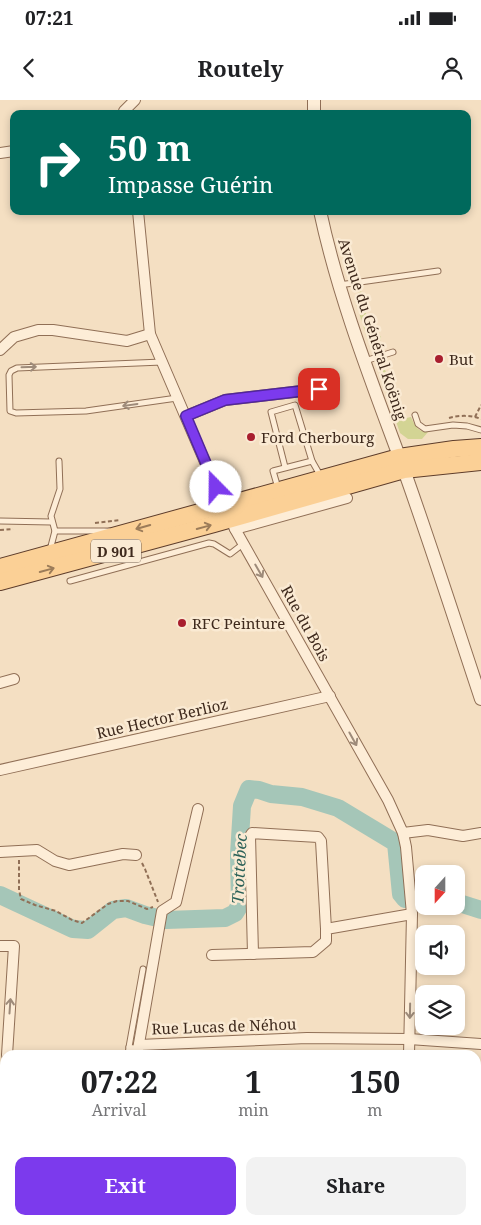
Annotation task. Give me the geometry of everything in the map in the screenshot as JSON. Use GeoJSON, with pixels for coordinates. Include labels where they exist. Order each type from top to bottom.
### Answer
{"type":"FeatureCollection","features":[{"type":"Feature","properties":{"kind":"main road","name":"D 901"},"geometry":{"type":"LineString","coordinates":[[0,566],[321,478],[474,448]]}},
{"type":"Feature","properties":{"kind":"main road","name":"D 901"},"geometry":{"type":"LineString","coordinates":[[0,582],[233,524],[313,495],[324,487],[385,471],[402,463],[481,462]]}},
{"type":"Feature","properties":{"kind":"street","name":"Rue du Bois"},"geometry":{"type":"LineString","coordinates":[[138,215],[150,334],[233,524],[388,800],[402,833],[406,846],[412,914],[409,1050]]}},
{"type":"Feature","properties":{"kind":"street","name":"Avenue du Général Koënig"},"geometry":{"type":"LineString","coordinates":[[321,215],[339,286],[402,463],[481,699]]}},
{"type":"Feature","properties":{"kind":"street"},"geometry":{"type":"LineString","coordinates":[[0,350],[14,336],[38,330],[53,330],[127,341],[150,334]]}},
{"type":"Feature","properties":{"kind":"street"},"geometry":{"type":"LineString","coordinates":[[186,416],[225,400],[319,389]]}},
{"type":"Feature","properties":{"kind":"street"},"geometry":{"type":"LineString","coordinates":[[233,524],[347,498]]}},
{"type":"Feature","properties":{"kind":"street"},"geometry":{"type":"LineString","coordinates":[[0,682],[14,679]]}},
{"type":"Feature","properties":{"kind":"street","name":"Rue Hector Berlioz"},"geometry":{"type":"LineString","coordinates":[[0,770],[330,696]]}},
{"type":"Feature","properties":{"kind":"street","name":"Rue Lucas de Néhou"},"geometry":{"type":"LineString","coordinates":[[198,809],[176,902],[162,910],[136,1049],[307,1038],[409,1039],[481,1044]]}},
{"type":"Feature","properties":{"kind":"street"},"geometry":{"type":"LineString","coordinates":[[402,833],[428,830],[463,836],[481,833]]}},
{"type":"Feature","properties":{"kind":"street"},"geometry":{"type":"LineString","coordinates":[[212,955],[253,954],[313,952],[326,941],[321,841],[318,837],[275,833],[252,833],[250,836],[253,954]]}},
{"type":"Feature","properties":{"kind":"street"},"geometry":{"type":"LineString","coordinates":[[0,852],[38,850],[55,861],[70,865],[123,854],[136,854]]}},
{"type":"Feature","properties":{"kind":"street"},"geometry":{"type":"LineString","coordinates":[[326,929],[412,914]]}},
{"type":"Feature","properties":{"kind":"street"},"geometry":{"type":"LineString","coordinates":[[0,946],[14,946],[7,1050]]}},
{"type":"Feature","properties":{"kind":"lane"},"geometry":{"type":"LineString","coordinates":[[339,286],[438,271]]}},
{"type":"Feature","properties":{"kind":"lane"},"geometry":{"type":"LineString","coordinates":[[365,361],[392,352]]}},
{"type":"Feature","properties":{"kind":"lane"},"geometry":{"type":"LineString","coordinates":[[162,362],[16,368],[9,375],[10,411],[16,413],[86,411],[178,398]]}},
{"type":"Feature","properties":{"kind":"lane"},"geometry":{"type":"LineString","coordinates":[[285,467],[271,412],[295,405],[312,461],[321,478]]}},
{"type":"Feature","properties":{"kind":"lane"},"geometry":{"type":"LineString","coordinates":[[415,415],[418,424],[426,429],[453,425],[481,430]]}},
{"type":"Feature","properties":{"kind":"lane"},"geometry":{"type":"LineString","coordinates":[[49,553],[55,530],[50,516],[60,489],[59,461]]}},
{"type":"Feature","properties":{"kind":"lane"},"geometry":{"type":"LineString","coordinates":[[278,489],[273,471],[312,461]]}},
{"type":"Feature","properties":{"kind":"lane"},"geometry":{"type":"LineString","coordinates":[[0,522],[52,522]]}},
{"type":"Feature","properties":{"kind":"lane"},"geometry":{"type":"LineString","coordinates":[[55,530],[104,530],[121,534]]}},
{"type":"Feature","properties":{"kind":"lane"},"geometry":{"type":"LineString","coordinates":[[70,581],[209,543],[230,554],[244,544]]}},
{"type":"Feature","properties":{"kind":"lane"},"geometry":{"type":"LineString","coordinates":[[136,1049],[143,969]]}},
{"type":"Feature","properties":{"kind":"path"},"geometry":{"type":"LineString","coordinates":[[475,417],[481,405]]}},
{"type":"Feature","properties":{"kind":"path"},"geometry":{"type":"LineString","coordinates":[[19,850],[19,890],[21,899],[56,911],[82,923],[112,902],[128,901],[150,909],[158,902],[146,868],[136,854]]}},
{"type":"Feature","properties":{"kind":"green space"},"geometry":{"type":"Polygon","coordinates":[[[360,291],[367,295],[361,298],[374,338],[381,336],[380,342],[376,345],[372,345],[368,341],[354,297],[360,291]]]}},
{"type":"Feature","properties":{"kind":"green space"},"geometry":{"type":"Polygon","coordinates":[[[382,357],[389,361],[383,364],[402,419],[411,417],[417,428],[428,432],[422,439],[408,439],[400,433],[376,363],[382,357]]]}},
{"type":"Feature","properties":{"kind":"waterway","name":"Trottebec"},"geometry":{"type":"LineString","coordinates":[[0,895],[73,929],[88,930],[113,910],[126,908],[166,920],[225,918],[235,913],[240,905],[239,854],[242,806],[249,789],[271,794],[302,797],[338,808],[396,843],[401,894],[405,899]]}},
{"type":"Feature","properties":{"kind":"waterway","name":"Trottebec"},"geometry":{"type":"LineString","coordinates":[[465,905],[481,910]]}},
{"type":"Feature","properties":{"kind":"place","name":"But"},"geometry":{"type":"Point","coordinates":[439,359]}},
{"type":"Feature","properties":{"kind":"place","name":"Ford Cherbourg"},"geometry":{"type":"Point","coordinates":[251,437]}},
{"type":"Feature","properties":{"kind":"place","name":"RFC Peinture"},"geometry":{"type":"Point","coordinates":[182,623]}},
{"type":"Feature","properties":{"kind":"route"},"geometry":{"type":"LineString","coordinates":[[216,487],[186,416],[225,400],[319,389]]}}]}
